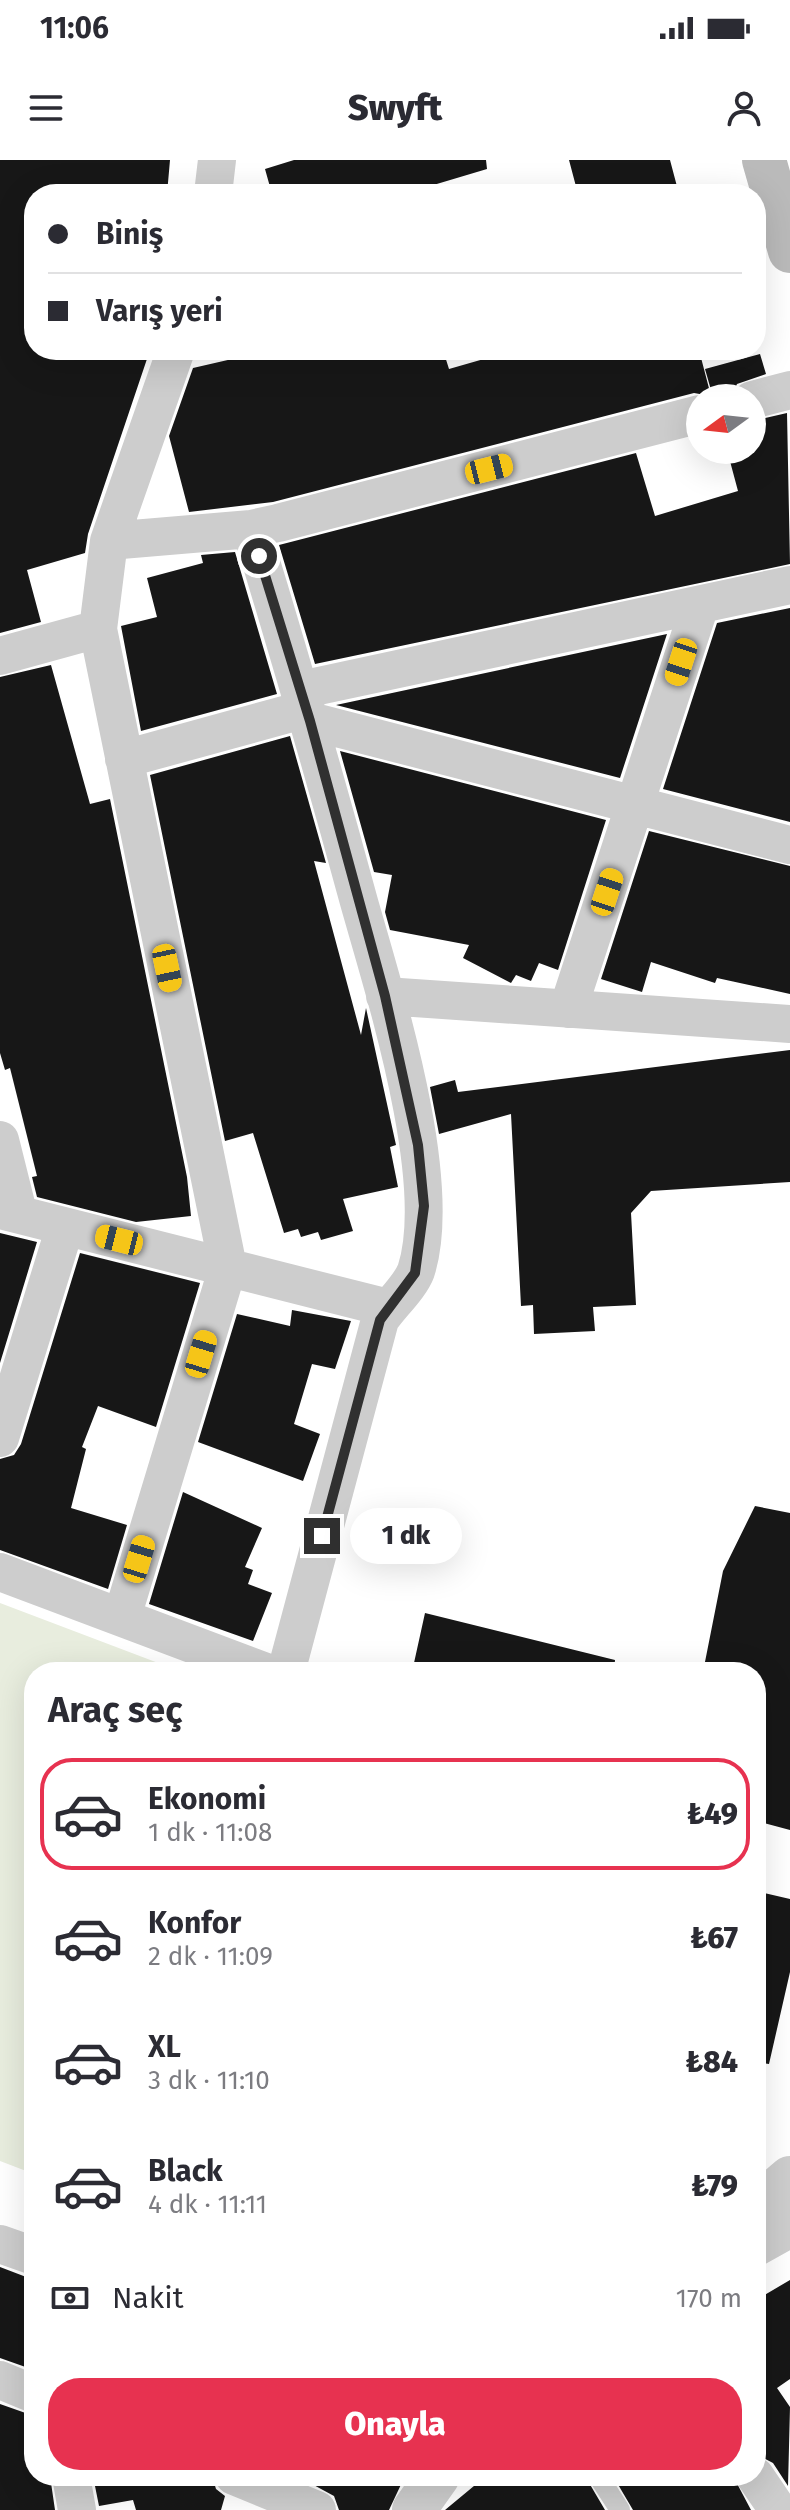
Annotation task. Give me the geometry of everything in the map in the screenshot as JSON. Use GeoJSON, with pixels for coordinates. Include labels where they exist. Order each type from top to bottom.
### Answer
{"type":"FeatureCollection","features":[{"type":"Feature","properties":{"kind":"main road"},"geometry":{"type":"LineString","coordinates":[[766,191],[790,251]]}},
{"type":"Feature","properties":{"kind":"street"},"geometry":{"type":"LineString","coordinates":[[122,1617],[228,1267],[98,629],[109,541],[183,360]]}},
{"type":"Feature","properties":{"kind":"street"},"geometry":{"type":"LineString","coordinates":[[766,396],[790,390]]}},
{"type":"Feature","properties":{"kind":"street"},"geometry":{"type":"LineString","coordinates":[[109,541],[251,529],[686,418]]}},
{"type":"Feature","properties":{"kind":"street"},"geometry":{"type":"LineString","coordinates":[[251,529],[305,707],[385,996],[418,1145],[424,1206],[415,1273],[380,1320],[289,1662]]}},
{"type":"Feature","properties":{"kind":"street"},"geometry":{"type":"LineString","coordinates":[[124,759],[305,707],[700,605],[790,585]]}},
{"type":"Feature","properties":{"kind":"street"},"geometry":{"type":"LineString","coordinates":[[568,1009],[700,605]]}},
{"type":"Feature","properties":{"kind":"street"},"geometry":{"type":"LineString","coordinates":[[0,656],[98,629]]}},
{"type":"Feature","properties":{"kind":"street"},"geometry":{"type":"LineString","coordinates":[[305,707],[636,805],[790,845]]}},
{"type":"Feature","properties":{"kind":"street"},"geometry":{"type":"LineString","coordinates":[[385,996],[790,1024]]}},
{"type":"Feature","properties":{"kind":"street"},"geometry":{"type":"LineString","coordinates":[[0,1140],[9,1211],[388,1308]]}},
{"type":"Feature","properties":{"kind":"street"},"geometry":{"type":"LineString","coordinates":[[0,1438],[65,1227]]}},
{"type":"Feature","properties":{"kind":"street"},"geometry":{"type":"LineString","coordinates":[[0,1572],[240,1662]]}},
{"type":"Feature","properties":{"kind":"street"},"geometry":{"type":"LineString","coordinates":[[766,2198],[790,2178]]}},
{"type":"Feature","properties":{"kind":"street"},"geometry":{"type":"LineString","coordinates":[[766,2238],[790,2225]]}},
{"type":"Feature","properties":{"kind":"street"},"geometry":{"type":"LineString","coordinates":[[0,2244],[24,2252]]}},
{"type":"Feature","properties":{"kind":"street"},"geometry":{"type":"LineString","coordinates":[[0,2380],[24,2390]]}},
{"type":"Feature","properties":{"kind":"street"},"geometry":{"type":"LineString","coordinates":[[73,2486],[77,2510]]}},
{"type":"Feature","properties":{"kind":"street"},"geometry":{"type":"LineString","coordinates":[[258,2486],[317,2510]]}},
{"type":"Feature","properties":{"kind":"street"},"geometry":{"type":"LineString","coordinates":[[762,2486],[778,2510]]}},
{"type":"Feature","properties":{"kind":"lane"},"geometry":{"type":"LineString","coordinates":[[604,2486],[620,2510]]}},
{"type":"Feature","properties":{"kind":"shaded area"},"geometry":{"type":"Polygon","coordinates":[[[0,1603],[156,1662],[24,1662],[24,2170],[0,2161],[0,1603]]]}},
{"type":"Feature","properties":{"kind":"building"},"geometry":{"type":"Polygon","coordinates":[[[0,160],[170,160],[168,184],[24,184],[24,360],[147,360],[88,534],[85,553],[27,570],[41,622],[0,633],[0,160]]]}},
{"type":"Feature","properties":{"kind":"building"},"geometry":{"type":"Polygon","coordinates":[[[294,160],[486,160],[487,169],[437,184],[269,184],[265,169],[294,160]]]}},
{"type":"Feature","properties":{"kind":"building"},"geometry":{"type":"Polygon","coordinates":[[[569,160],[670,160],[676,184],[575,184],[569,160]]]}},
{"type":"Feature","properties":{"kind":"building"},"geometry":{"type":"Polygon","coordinates":[[[228,360],[446,360],[449,369],[480,360],[702,360],[708,384],[686,384],[686,395],[273,502],[189,512],[169,436],[193,368],[228,360]]]}},
{"type":"Feature","properties":{"kind":"building"},"geometry":{"type":"Polygon","coordinates":[[[738,360],[762,360],[766,374],[737,384],[709,384],[705,369],[738,360]]]}},
{"type":"Feature","properties":{"kind":"building"},"geometry":{"type":"Polygon","coordinates":[[[787,413],[790,564],[315,664],[279,545],[636,453],[655,516],[738,491],[731,464],[766,464],[766,418],[787,413]]]}},
{"type":"Feature","properties":{"kind":"building"},"geometry":{"type":"Polygon","coordinates":[[[235,552],[277,694],[141,731],[121,626],[157,617],[147,578],[203,563],[201,555],[235,552]]]}},
{"type":"Feature","properties":{"kind":"building"},"geometry":{"type":"Polygon","coordinates":[[[790,608],[790,822],[663,789],[717,623],[790,608]]]}},
{"type":"Feature","properties":{"kind":"building"},"geometry":{"type":"Polygon","coordinates":[[[667,634],[620,778],[336,705],[667,634]]]}},
{"type":"Feature","properties":{"kind":"building"},"geometry":{"type":"Polygon","coordinates":[[[51,665],[90,804],[110,799],[187,1177],[191,1216],[136,1222],[37,1197],[32,1177],[37,1176],[10,1068],[5,1070],[0,1053],[0,677],[51,665]]]}},
{"type":"Feature","properties":{"kind":"building"},"geometry":{"type":"Polygon","coordinates":[[[290,736],[326,863],[314,861],[361,1035],[366,1008],[396,1145],[390,1147],[398,1187],[343,1199],[353,1231],[321,1240],[318,1232],[301,1237],[298,1229],[284,1233],[253,1133],[225,1141],[150,775],[290,736]]]}},
{"type":"Feature","properties":{"kind":"building"},"geometry":{"type":"Polygon","coordinates":[[[340,751],[606,820],[558,970],[539,963],[531,981],[516,975],[511,983],[463,958],[469,945],[390,930],[385,912],[392,875],[374,872],[340,751]]]}},
{"type":"Feature","properties":{"kind":"building"},"geometry":{"type":"Polygon","coordinates":[[[649,831],[790,866],[790,994],[717,978],[715,983],[651,962],[642,992],[601,979],[649,831]]]}},
{"type":"Feature","properties":{"kind":"building"},"geometry":{"type":"Polygon","coordinates":[[[790,1050],[790,1182],[651,1191],[631,1213],[636,1305],[593,1307],[595,1331],[534,1334],[533,1305],[521,1306],[511,1114],[439,1134],[430,1087],[455,1080],[458,1092],[790,1050]]]}},
{"type":"Feature","properties":{"kind":"building"},"geometry":{"type":"Polygon","coordinates":[[[0,1233],[37,1242],[0,1363],[0,1233]]]}},
{"type":"Feature","properties":{"kind":"building"},"geometry":{"type":"Polygon","coordinates":[[[80,1253],[200,1283],[156,1427],[98,1406],[82,1447],[86,1449],[71,1508],[127,1525],[108,1589],[0,1550],[0,1459],[14,1455],[21,1444],[80,1253]]]}},
{"type":"Feature","properties":{"kind":"building"},"geometry":{"type":"Polygon","coordinates":[[[292,1310],[351,1321],[335,1369],[312,1364],[294,1424],[320,1434],[303,1481],[198,1442],[237,1314],[290,1326],[292,1310]]]}},
{"type":"Feature","properties":{"kind":"building"},"geometry":{"type":"Polygon","coordinates":[[[183,1492],[262,1528],[245,1567],[253,1570],[248,1584],[272,1593],[253,1641],[149,1604],[183,1492]]]}},
{"type":"Feature","properties":{"kind":"building"},"geometry":{"type":"Polygon","coordinates":[[[755,1506],[790,1513],[790,1830],[766,1824],[766,1662],[705,1662],[723,1571],[755,1506]]]}},
{"type":"Feature","properties":{"kind":"building"},"geometry":{"type":"Polygon","coordinates":[[[425,1613],[615,1660],[615,1662],[414,1662],[425,1613]]]}},
{"type":"Feature","properties":{"kind":"building"},"geometry":{"type":"Polygon","coordinates":[[[766,1893],[790,1899],[790,1972],[769,2064],[766,2064],[766,1893]]]}},
{"type":"Feature","properties":{"kind":"building"},"geometry":{"type":"Polygon","coordinates":[[[0,2267],[24,2276],[24,2366],[0,2358],[0,2267]]]}},
{"type":"Feature","properties":{"kind":"building"},"geometry":{"type":"Polygon","coordinates":[[[790,2280],[790,2379],[777,2388],[790,2407],[788,2486],[773,2463],[766,2459],[766,2294],[790,2280]]]}},
{"type":"Feature","properties":{"kind":"building"},"geometry":{"type":"Polygon","coordinates":[[[0,2404],[24,2412],[24,2486],[51,2486],[55,2510],[0,2510],[0,2404]]]}},
{"type":"Feature","properties":{"kind":"building"},"geometry":{"type":"Polygon","coordinates":[[[95,2486],[215,2486],[225,2496],[221,2510],[136,2510],[133,2500],[99,2506],[95,2486]]]}},
{"type":"Feature","properties":{"kind":"building"},"geometry":{"type":"Polygon","coordinates":[[[316,2486],[400,2486],[389,2510],[339,2510],[334,2496],[316,2486]]]}},
{"type":"Feature","properties":{"kind":"building"},"geometry":{"type":"Polygon","coordinates":[[[474,2486],[591,2486],[605,2510],[445,2510],[474,2486]]]}},
{"type":"Feature","properties":{"kind":"building"},"geometry":{"type":"Polygon","coordinates":[[[619,2486],[738,2486],[751,2510],[633,2510],[619,2486]]]}},
{"type":"Feature","properties":{"kind":"route"},"geometry":{"type":"LineString","coordinates":[[259,556],[310,721],[385,996],[418,1145],[424,1206],[415,1273],[380,1320],[322,1536]]}}]}
